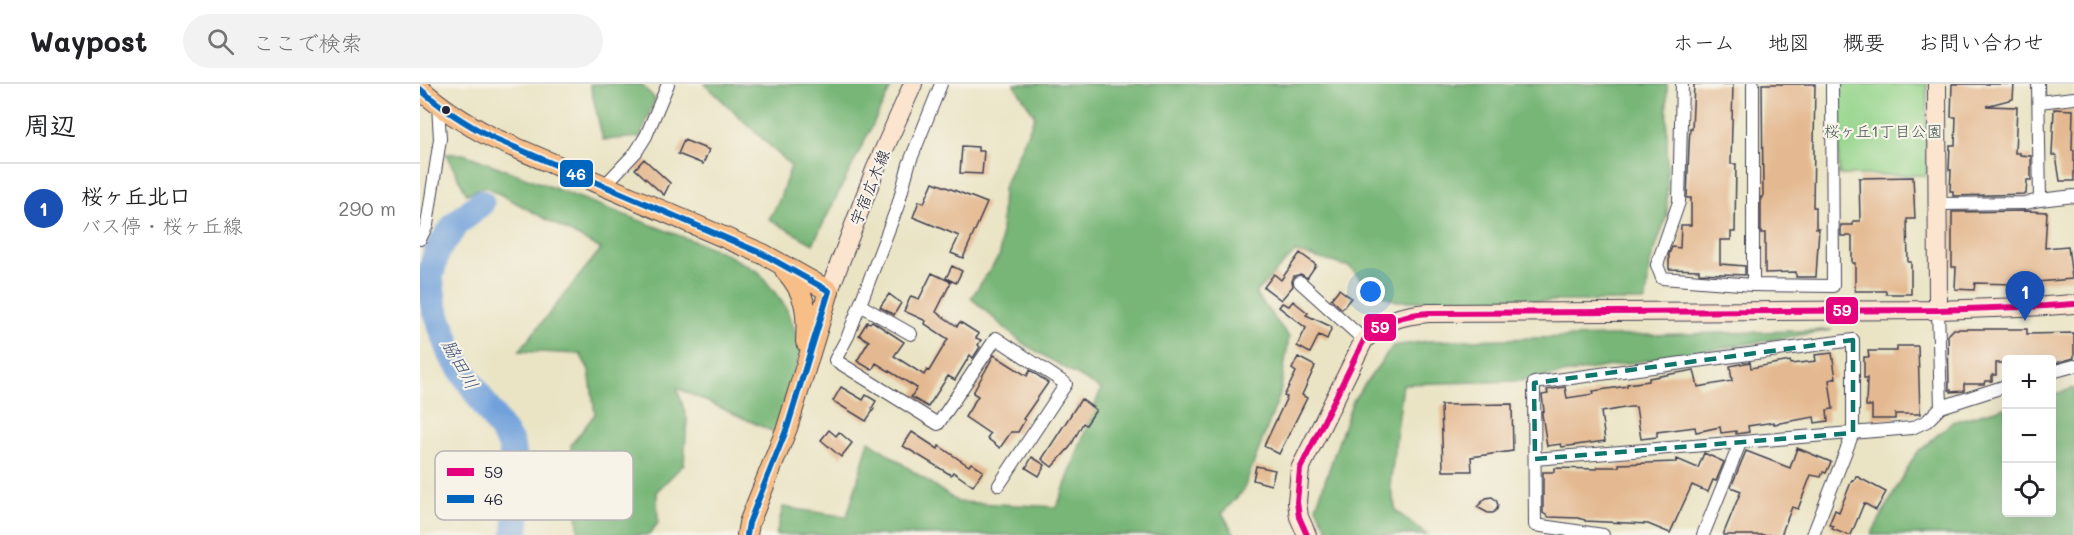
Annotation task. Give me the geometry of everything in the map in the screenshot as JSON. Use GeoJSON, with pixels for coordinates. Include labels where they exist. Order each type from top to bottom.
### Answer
{"type":"FeatureCollection","features":[{"type":"Feature","properties":{"kind":"main road"},"geometry":{"type":"LineString","coordinates":[[420,89],[468,126],[724,236],[778,262],[829,291],[787,428],[749,523],[747,535]]}},
{"type":"Feature","properties":{"kind":"main road"},"geometry":{"type":"LineString","coordinates":[[778,262],[797,283],[806,309],[803,375]]}},
{"type":"Feature","properties":{"kind":"street"},"geometry":{"type":"LineString","coordinates":[[604,186],[636,152],[646,136],[668,84]]}},
{"type":"Feature","properties":{"kind":"street","name":"宇宿広木線"},"geometry":{"type":"LineString","coordinates":[[829,291],[875,170],[913,84]]}},
{"type":"Feature","properties":{"kind":"street"},"geometry":{"type":"LineString","coordinates":[[941,84],[909,164],[898,205],[860,305],[848,336],[835,360],[938,424],[996,338],[1066,384],[999,485]]}},
{"type":"Feature","properties":{"kind":"street"},"geometry":{"type":"LineString","coordinates":[[1682,84],[1679,202],[1657,264],[1662,278],[1753,285],[1833,286],[1832,84]]}},
{"type":"Feature","properties":{"kind":"street"},"geometry":{"type":"LineString","coordinates":[[1753,84],[1753,285]]}},
{"type":"Feature","properties":{"kind":"street"},"geometry":{"type":"LineString","coordinates":[[1937,84],[1941,407]]}},
{"type":"Feature","properties":{"kind":"street"},"geometry":{"type":"LineString","coordinates":[[2038,84],[2040,201]]}},
{"type":"Feature","properties":{"kind":"street"},"geometry":{"type":"LineString","coordinates":[[2039,102],[2074,98]]}},
{"type":"Feature","properties":{"kind":"street"},"geometry":{"type":"LineString","coordinates":[[420,239],[429,215],[440,139],[438,105]]}},
{"type":"Feature","properties":{"kind":"street"},"geometry":{"type":"LineString","coordinates":[[1937,204],[2026,203],[2074,196]]}},
{"type":"Feature","properties":{"kind":"street"},"geometry":{"type":"LineString","coordinates":[[1300,282],[1364,340]]}},
{"type":"Feature","properties":{"kind":"street"},"geometry":{"type":"LineString","coordinates":[[1307,535],[1299,517],[1297,502],[1300,469],[1364,340],[1378,327],[1396,318],[1429,313],[1938,310],[2074,304]]}},
{"type":"Feature","properties":{"kind":"street"},"geometry":{"type":"LineString","coordinates":[[860,305],[910,334]]}},
{"type":"Feature","properties":{"kind":"street"},"geometry":{"type":"LineString","coordinates":[[1603,535],[1535,525],[1534,383],[1853,340],[1853,433],[1813,535]]}},
{"type":"Feature","properties":{"kind":"street"},"geometry":{"type":"LineString","coordinates":[[2056,371],[2074,366]]}},
{"type":"Feature","properties":{"kind":"street"},"geometry":{"type":"LineString","coordinates":[[1535,459],[1912,428],[1928,421],[1941,407],[2002,388]]}},
{"type":"Feature","properties":{"kind":"street"},"geometry":{"type":"LineString","coordinates":[[1703,535],[1740,442]]}},
{"type":"Feature","properties":{"kind":"highlighted area"},"geometry":{"type":"Polygon","coordinates":[[[1853,340],[1853,433],[1535,459],[1534,383],[1853,340]]]}},
{"type":"Feature","properties":{"kind":"green space"},"geometry":{"type":"Polygon","coordinates":[[[590,84],[641,84],[655,99],[640,137],[603,140],[590,84]]]}},
{"type":"Feature","properties":{"kind":"green space"},"geometry":{"type":"Polygon","coordinates":[[[705,84],[893,84],[813,244],[769,219],[778,203],[791,166],[705,84]]]}},
{"type":"Feature","properties":{"kind":"green space"},"geometry":{"type":"Polygon","coordinates":[[[1014,84],[1667,84],[1667,215],[1649,267],[1646,301],[1396,301],[1371,290],[1350,267],[1295,252],[1255,293],[1289,337],[1280,394],[1243,491],[1222,513],[1235,535],[776,535],[783,507],[847,517],[869,441],[958,502],[1057,507],[1101,389],[1022,343],[971,298],[1000,255],[1003,189],[1035,116],[1014,84]]]}},
{"type":"Feature","properties":{"kind":"green space","name":"桜ヶ丘1丁目公園"},"geometry":{"type":"Polygon","coordinates":[[[1838,84],[1927,84],[1927,175],[1839,175],[1838,84]]]}},
{"type":"Feature","properties":{"kind":"green space"},"geometry":{"type":"Polygon","coordinates":[[[446,154],[464,154],[720,251],[759,272],[785,306],[802,348],[776,433],[677,388],[687,419],[684,464],[657,491],[658,523],[649,535],[579,535],[578,520],[633,520],[633,451],[572,451],[571,445],[595,414],[589,370],[580,354],[519,351],[601,249],[485,186],[467,194],[446,154]]]}},
{"type":"Feature","properties":{"kind":"green space"},"geometry":{"type":"Polygon","coordinates":[[[1832,330],[1519,381],[1403,384],[1390,485],[1396,511],[1427,535],[1331,535],[1316,507],[1353,400],[1393,346],[1429,341],[1832,330]]]}},
{"type":"Feature","properties":{"kind":"green space"},"geometry":{"type":"Polygon","coordinates":[[[2074,388],[2074,535],[1871,535],[1915,455],[1952,422],[2002,408],[2002,517],[2056,517],[2056,394],[2074,388]]]}},
{"type":"Feature","properties":{"kind":"building"},"geometry":{"type":"Polygon","coordinates":[[[1694,84],[1733,84],[1731,164],[1736,164],[1735,232],[1731,232],[1731,240],[1720,240],[1720,264],[1745,266],[1745,275],[1669,269],[1669,254],[1672,247],[1680,248],[1681,225],[1691,225],[1691,198],[1687,198],[1694,84]]]}},
{"type":"Feature","properties":{"kind":"building"},"geometry":{"type":"Polygon","coordinates":[[[1762,84],[1815,84],[1813,207],[1816,207],[1816,228],[1819,228],[1816,277],[1796,277],[1796,272],[1765,273],[1765,233],[1761,233],[1762,84]]]}},
{"type":"Feature","properties":{"kind":"building"},"geometry":{"type":"Polygon","coordinates":[[[1952,84],[2014,84],[2013,99],[1986,106],[2017,107],[2015,153],[2031,156],[2031,180],[2027,180],[2026,194],[1953,196],[1953,191],[1950,191],[1951,170],[1949,170],[1950,145],[1955,145],[1956,117],[1951,117],[1952,84]]]}},
{"type":"Feature","properties":{"kind":"building"},"geometry":{"type":"Polygon","coordinates":[[[2054,109],[2073,110],[2074,181],[2060,181],[2056,155],[2052,155],[2054,109]]]}},
{"type":"Feature","properties":{"kind":"building"},"geometry":{"type":"Polygon","coordinates":[[[684,140],[709,150],[703,164],[678,154],[684,140]]]}},
{"type":"Feature","properties":{"kind":"building"},"geometry":{"type":"Polygon","coordinates":[[[962,146],[978,147],[978,151],[984,151],[982,174],[960,173],[962,146]]]}},
{"type":"Feature","properties":{"kind":"building"},"geometry":{"type":"Polygon","coordinates":[[[644,159],[670,183],[664,195],[635,169],[644,159]]]}},
{"type":"Feature","properties":{"kind":"building"},"geometry":{"type":"Polygon","coordinates":[[[1913,177],[1915,219],[1907,219],[1911,294],[1855,291],[1852,236],[1841,236],[1841,225],[1853,225],[1853,221],[1860,221],[1859,178],[1913,177]]]}},
{"type":"Feature","properties":{"kind":"building"},"geometry":{"type":"Polygon","coordinates":[[[933,182],[987,203],[963,258],[951,253],[959,236],[913,217],[919,201],[924,203],[933,182]]]}},
{"type":"Feature","properties":{"kind":"building"},"geometry":{"type":"Polygon","coordinates":[[[1952,212],[2047,212],[2045,248],[2068,246],[2072,279],[2014,284],[1975,283],[1974,290],[1955,289],[1956,267],[1952,267],[1952,212]]]}},
{"type":"Feature","properties":{"kind":"building"},"geometry":{"type":"Polygon","coordinates":[[[1300,253],[1316,265],[1307,278],[1301,274],[1294,276],[1293,286],[1281,300],[1264,287],[1274,274],[1281,280],[1300,253]]]}},
{"type":"Feature","properties":{"kind":"building"},"geometry":{"type":"Polygon","coordinates":[[[952,266],[962,271],[956,283],[946,278],[952,266]]]}},
{"type":"Feature","properties":{"kind":"building"},"geometry":{"type":"Polygon","coordinates":[[[932,273],[951,282],[936,312],[957,326],[960,322],[979,334],[976,338],[981,340],[978,345],[980,347],[973,358],[970,355],[955,380],[948,376],[928,407],[911,397],[917,388],[876,363],[872,370],[857,361],[869,341],[859,335],[867,322],[872,321],[904,342],[894,356],[924,375],[927,370],[929,371],[948,339],[925,324],[926,321],[904,311],[911,296],[919,299],[932,273]]]}},
{"type":"Feature","properties":{"kind":"building"},"geometry":{"type":"Polygon","coordinates":[[[1339,289],[1351,298],[1342,309],[1331,299],[1339,289]]]}},
{"type":"Feature","properties":{"kind":"building"},"geometry":{"type":"Polygon","coordinates":[[[889,294],[901,303],[894,315],[880,307],[889,294]]]}},
{"type":"Feature","properties":{"kind":"building"},"geometry":{"type":"Polygon","coordinates":[[[1293,301],[1308,313],[1306,315],[1332,327],[1327,339],[1319,335],[1310,353],[1297,346],[1306,328],[1279,307],[1282,303],[1289,306],[1293,301]]]}},
{"type":"Feature","properties":{"kind":"building"},"geometry":{"type":"Polygon","coordinates":[[[1954,329],[2027,329],[2027,334],[2074,333],[2074,358],[2056,363],[2056,355],[2002,355],[2002,363],[1996,363],[1996,375],[1992,375],[1992,381],[1985,381],[1984,384],[1964,384],[1964,391],[1951,392],[1949,390],[1948,335],[1954,329]]]}},
{"type":"Feature","properties":{"kind":"building"},"geometry":{"type":"Polygon","coordinates":[[[1897,346],[1918,346],[1920,414],[1895,414],[1895,419],[1872,419],[1872,406],[1866,406],[1867,378],[1864,378],[1864,357],[1869,357],[1868,351],[1897,351],[1897,346]]]}},
{"type":"Feature","properties":{"kind":"building"},"geometry":{"type":"Polygon","coordinates":[[[1832,353],[1836,378],[1829,380],[1833,409],[1827,410],[1828,421],[1815,423],[1814,417],[1774,424],[1774,422],[1748,426],[1749,432],[1736,434],[1736,431],[1721,433],[1720,427],[1696,432],[1695,427],[1657,432],[1657,437],[1641,439],[1636,407],[1630,407],[1601,412],[1605,441],[1562,447],[1561,444],[1547,446],[1542,414],[1544,411],[1542,395],[1548,394],[1547,390],[1565,387],[1567,398],[1594,394],[1593,391],[1627,386],[1627,384],[1649,381],[1649,378],[1694,370],[1698,387],[1732,381],[1730,366],[1750,362],[1751,368],[1790,361],[1791,364],[1816,361],[1815,355],[1832,353]]]}},
{"type":"Feature","properties":{"kind":"building"},"geometry":{"type":"Polygon","coordinates":[[[994,355],[1027,376],[1030,370],[1048,383],[1023,419],[1025,420],[1018,432],[1011,432],[1000,448],[987,438],[990,434],[965,417],[978,396],[973,393],[994,355]]]}},
{"type":"Feature","properties":{"kind":"building"},"geometry":{"type":"Polygon","coordinates":[[[1298,357],[1315,366],[1302,395],[1307,398],[1279,454],[1264,446],[1287,397],[1284,396],[1296,372],[1292,369],[1298,357]]]}},
{"type":"Feature","properties":{"kind":"building"},"geometry":{"type":"Polygon","coordinates":[[[841,387],[863,400],[866,395],[876,401],[866,421],[833,401],[841,387]]]}},
{"type":"Feature","properties":{"kind":"building"},"geometry":{"type":"Polygon","coordinates":[[[1081,399],[1096,410],[1086,425],[1083,423],[1070,447],[1052,467],[1042,459],[1081,399]]]}},
{"type":"Feature","properties":{"kind":"building"},"geometry":{"type":"Polygon","coordinates":[[[1512,404],[1513,451],[1471,457],[1472,471],[1443,471],[1441,405],[1512,404]]]}},
{"type":"Feature","properties":{"kind":"building"},"geometry":{"type":"Polygon","coordinates":[[[829,430],[836,436],[839,432],[852,443],[841,457],[821,440],[829,430]]]}},
{"type":"Feature","properties":{"kind":"building"},"geometry":{"type":"Polygon","coordinates":[[[912,432],[938,449],[939,446],[969,466],[971,463],[983,471],[973,486],[953,472],[951,475],[903,446],[912,432]]]}},
{"type":"Feature","properties":{"kind":"building"},"geometry":{"type":"Polygon","coordinates":[[[1797,448],[1831,462],[1826,473],[1823,472],[1821,477],[1811,475],[1798,509],[1792,507],[1781,535],[1723,535],[1741,491],[1731,487],[1746,451],[1790,468],[1797,448]]]}},
{"type":"Feature","properties":{"kind":"building"},"geometry":{"type":"Polygon","coordinates":[[[1704,453],[1724,462],[1716,481],[1713,480],[1708,492],[1692,485],[1670,533],[1648,524],[1585,521],[1578,518],[1549,517],[1543,513],[1543,472],[1554,472],[1554,468],[1597,469],[1597,467],[1619,467],[1619,464],[1676,462],[1677,459],[1698,468],[1704,453]]]}},
{"type":"Feature","properties":{"kind":"building"},"geometry":{"type":"Polygon","coordinates":[[[1032,457],[1045,465],[1039,476],[1026,468],[1032,457]]]}},
{"type":"Feature","properties":{"kind":"building"},"geometry":{"type":"Polygon","coordinates":[[[1256,466],[1275,470],[1271,485],[1253,480],[1256,466]]]}},
{"type":"Feature","properties":{"kind":"building"},"geometry":{"type":"Polygon","coordinates":[[[1856,476],[1886,492],[1876,510],[1864,503],[1851,535],[1847,535],[1832,529],[1834,526],[1829,525],[1835,510],[1839,512],[1852,480],[1854,481],[1856,476]]]}},
{"type":"Feature","properties":{"kind":"building"},"geometry":{"type":"Polygon","coordinates":[[[1492,497],[1498,505],[1493,513],[1477,507],[1486,498],[1492,497]]]}},
{"type":"Feature","properties":{"kind":"waterway","name":"脇田川"},"geometry":{"type":"LineString","coordinates":[[481,203],[456,224],[437,251],[430,277],[434,307],[452,355],[511,444],[512,451]]}},
{"type":"Feature","properties":{"kind":"waterway","name":"脇田川"},"geometry":{"type":"LineString","coordinates":[[515,535],[517,520]]}},
{"type":"Feature","properties":{"kind":"transit line","name":"46"},"geometry":{"type":"LineString","coordinates":[[420,89],[455,116],[493,138],[763,254],[829,291],[787,428],[749,523],[747,535]]}},
{"type":"Feature","properties":{"kind":"transit line","name":"59"},"geometry":{"type":"LineString","coordinates":[[1307,535],[1299,517],[1297,502],[1300,469],[1364,340],[1386,323],[1402,317],[1429,313],[1938,310],[2074,304]]}},
{"type":"Feature","properties":{"kind":"place","name":"桜ヶ丘北口"},"geometry":{"type":"Point","coordinates":[2025,321]}}]}
